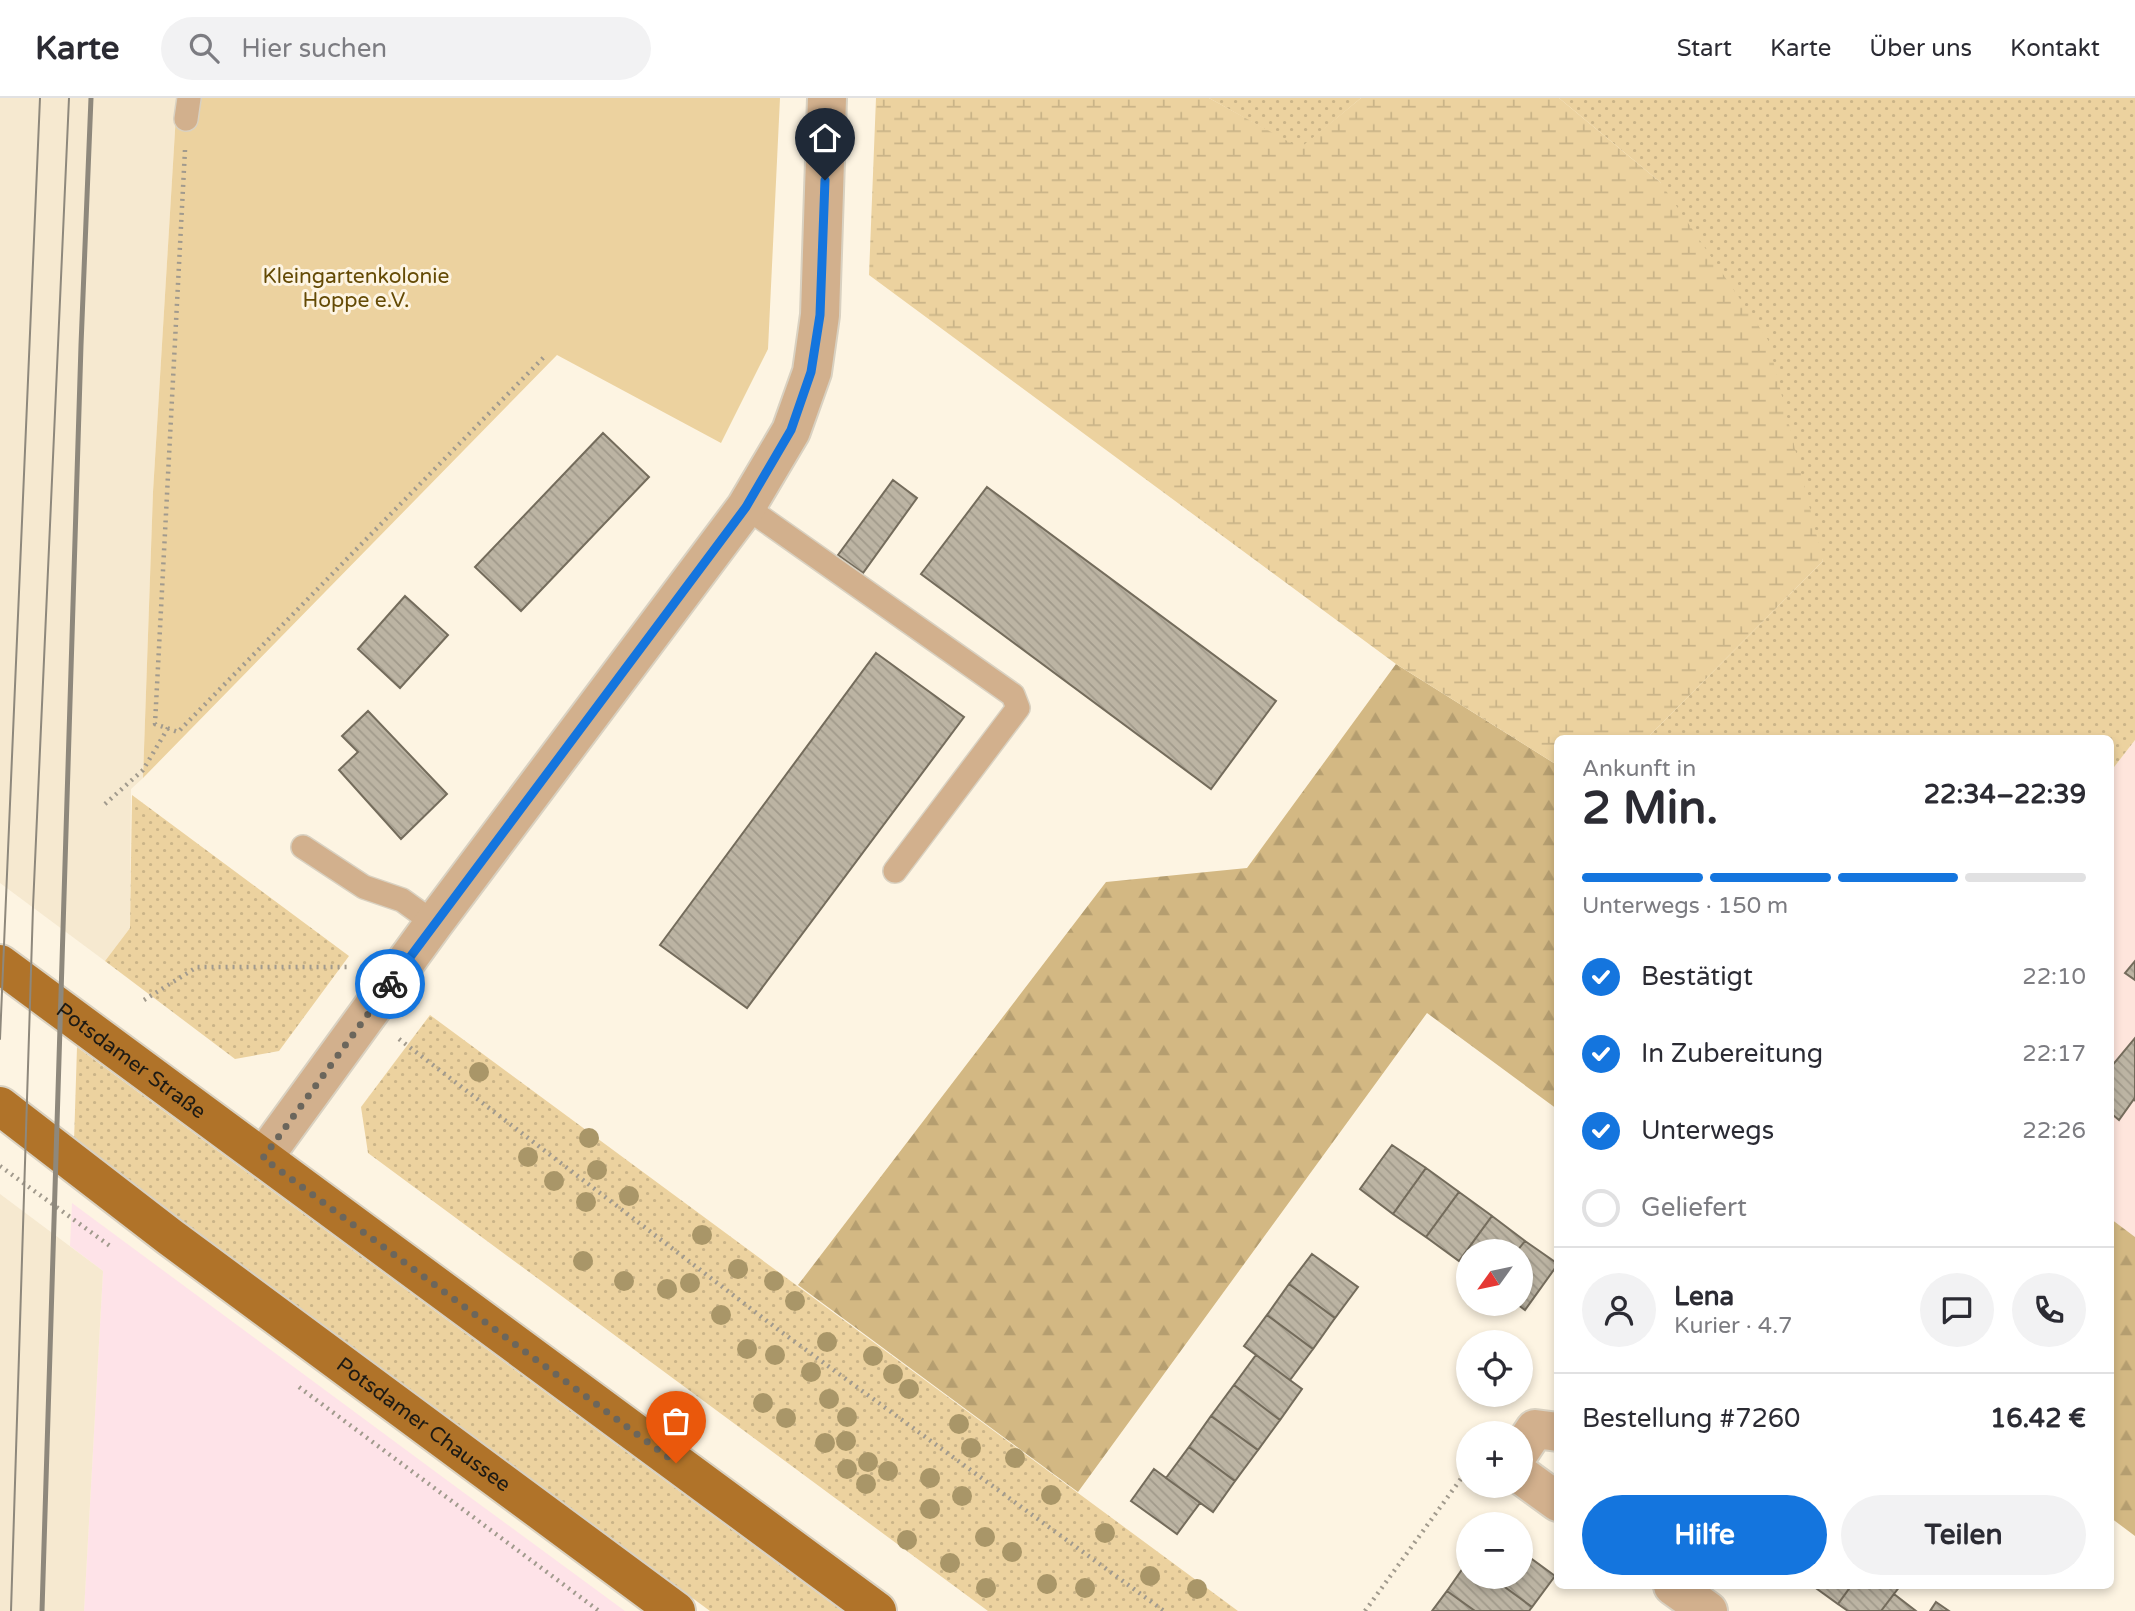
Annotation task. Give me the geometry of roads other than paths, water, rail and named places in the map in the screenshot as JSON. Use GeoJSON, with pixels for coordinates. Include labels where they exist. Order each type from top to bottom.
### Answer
{"type":"FeatureCollection","features":[{"type":"Feature","properties":{"kind":"main road","name":"Potsdamer Straße"},"geometry":{"type":"LineString","coordinates":[[0,964],[263,1158]]}},
{"type":"Feature","properties":{"kind":"main road","name":"Potsdamer Chaussee"},"geometry":{"type":"LineString","coordinates":[[0,1106],[170,1237],[677,1611]]}},
{"type":"Feature","properties":{"kind":"main road"},"geometry":{"type":"LineString","coordinates":[[263,1158],[877,1611]]}},
{"type":"Feature","properties":{"kind":"street"},"geometry":{"type":"LineString","coordinates":[[263,1158],[434,923],[746,507],[791,430],[811,372],[820,315],[827,98]]}},
{"type":"Feature","properties":{"kind":"street"},"geometry":{"type":"LineString","coordinates":[[1533,1432],[1535,1429],[1554,1432]]}},
{"type":"Feature","properties":{"kind":"street"},"geometry":{"type":"LineString","coordinates":[[1533,1484],[1554,1499]]}},
{"type":"Feature","properties":{"kind":"street"},"geometry":{"type":"LineString","coordinates":[[1677,1589],[1708,1611]]}},
{"type":"Feature","properties":{"kind":"lane"},"geometry":{"type":"LineString","coordinates":[[746,507],[1013,695],[1016,701],[1018,708],[895,871]]}},
{"type":"Feature","properties":{"kind":"lane"},"geometry":{"type":"LineString","coordinates":[[303,846],[364,887],[402,900],[434,923]]}},
{"type":"Feature","properties":{"kind":"tram line"},"geometry":{"type":"LineString","coordinates":[[0,1039],[40,98]]}},
{"type":"Feature","properties":{"kind":"tram line"},"geometry":{"type":"LineString","coordinates":[[11,1611],[33,907],[69,98]]}},
{"type":"Feature","properties":{"kind":"railway"},"geometry":{"type":"LineString","coordinates":[[42,1611],[91,98]]}},
{"type":"Feature","properties":{"kind":"park label","name":"Kleingartenkolonie Hoppe e.V."},"geometry":{"type":"Point","coordinates":[356,288]}}]}
